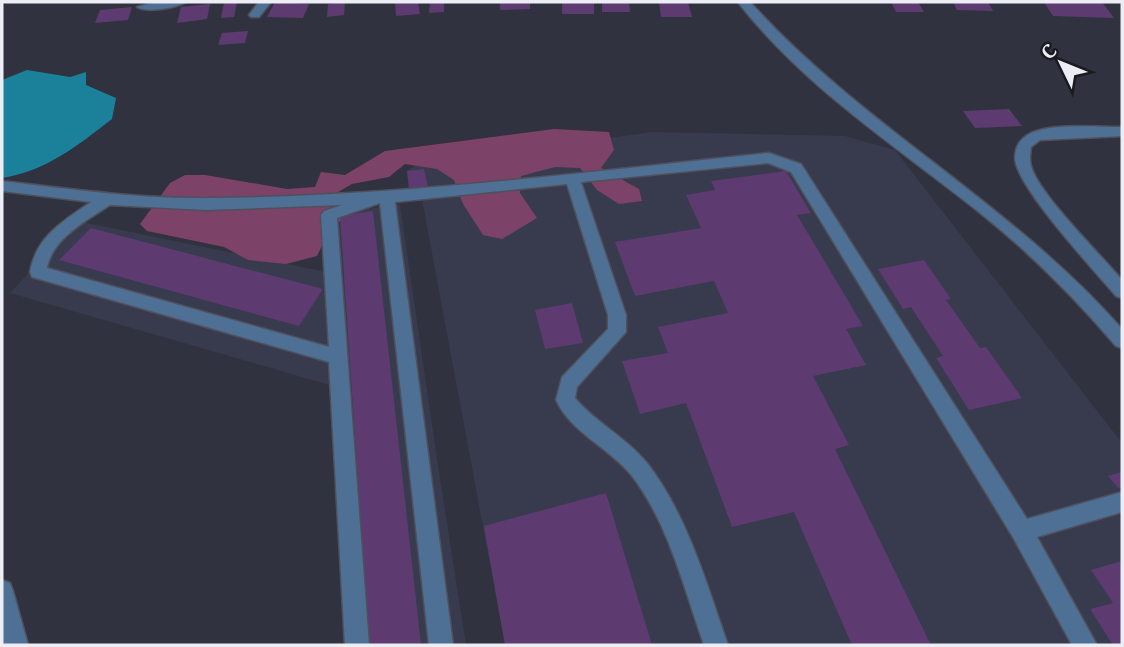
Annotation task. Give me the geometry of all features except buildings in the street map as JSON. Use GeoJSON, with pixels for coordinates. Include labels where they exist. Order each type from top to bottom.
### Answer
{"type":"FeatureCollection","features":[{"type":"Feature","properties":{"kind":"street"},"geometry":{"type":"LineString","coordinates":[[143,7],[180,2]]}},
{"type":"Feature","properties":{"kind":"street"},"geometry":{"type":"LineString","coordinates":[[255,15],[265,2]]}},
{"type":"Feature","properties":{"kind":"street"},"geometry":{"type":"LineString","coordinates":[[744,2],[796,59],[871,122],[1024,240],[1122,341]]}},
{"type":"Feature","properties":{"kind":"street"},"geometry":{"type":"LineString","coordinates":[[1122,131],[1036,136],[1024,145],[1022,159],[1026,173],[1053,210],[1122,290]]}},
{"type":"Feature","properties":{"kind":"street"},"geometry":{"type":"LineString","coordinates":[[2,186],[107,199],[206,204],[382,197],[769,158],[796,168],[1022,531],[1085,645]]}},
{"type":"Feature","properties":{"kind":"street"},"geometry":{"type":"LineString","coordinates":[[573,179],[617,315],[617,331],[569,383],[565,400],[578,417],[638,468],[667,516],[716,645]]}},
{"type":"Feature","properties":{"kind":"street"},"geometry":{"type":"LineString","coordinates":[[357,645],[329,215],[382,197]]}},
{"type":"Feature","properties":{"kind":"street"},"geometry":{"type":"LineString","coordinates":[[382,197],[441,645]]}},
{"type":"Feature","properties":{"kind":"street"},"geometry":{"type":"LineString","coordinates":[[107,199],[68,225],[41,254],[38,272],[338,357]]}},
{"type":"Feature","properties":{"kind":"street"},"geometry":{"type":"LineString","coordinates":[[1022,531],[1122,502]]}},
{"type":"Feature","properties":{"kind":"street"},"geometry":{"type":"LineString","coordinates":[[2,591],[16,645]]}},
{"type":"Feature","properties":{"kind":"shaded area"},"geometry":{"type":"Polygon","coordinates":[[[554,129],[609,132],[614,150],[601,168],[639,189],[642,201],[619,204],[597,190],[580,168],[555,167],[521,176],[520,193],[537,218],[502,239],[483,235],[463,204],[454,180],[437,169],[405,164],[389,177],[352,184],[333,195],[353,213],[331,227],[317,256],[286,264],[248,260],[224,247],[147,231],[140,224],[170,183],[185,175],[205,175],[287,189],[315,187],[321,172],[345,175],[385,151],[554,129]]]}},
{"type":"Feature","properties":{"kind":"shaded area"},"geometry":{"type":"Polygon","coordinates":[[[652,132],[845,136],[895,150],[1122,443],[1122,645],[505,645],[421,194],[407,171],[415,165],[652,132]]]}},
{"type":"Feature","properties":{"kind":"shaded area"},"geometry":{"type":"Polygon","coordinates":[[[400,204],[466,645],[346,645],[333,386],[10,293],[77,221],[341,275],[335,214],[400,204]]]}},
{"type":"Feature","properties":{"kind":"water"},"geometry":{"type":"Polygon","coordinates":[[[27,70],[70,77],[86,72],[86,85],[116,98],[112,119],[73,148],[47,163],[18,175],[2,178],[2,80],[27,70]]]}}]}
